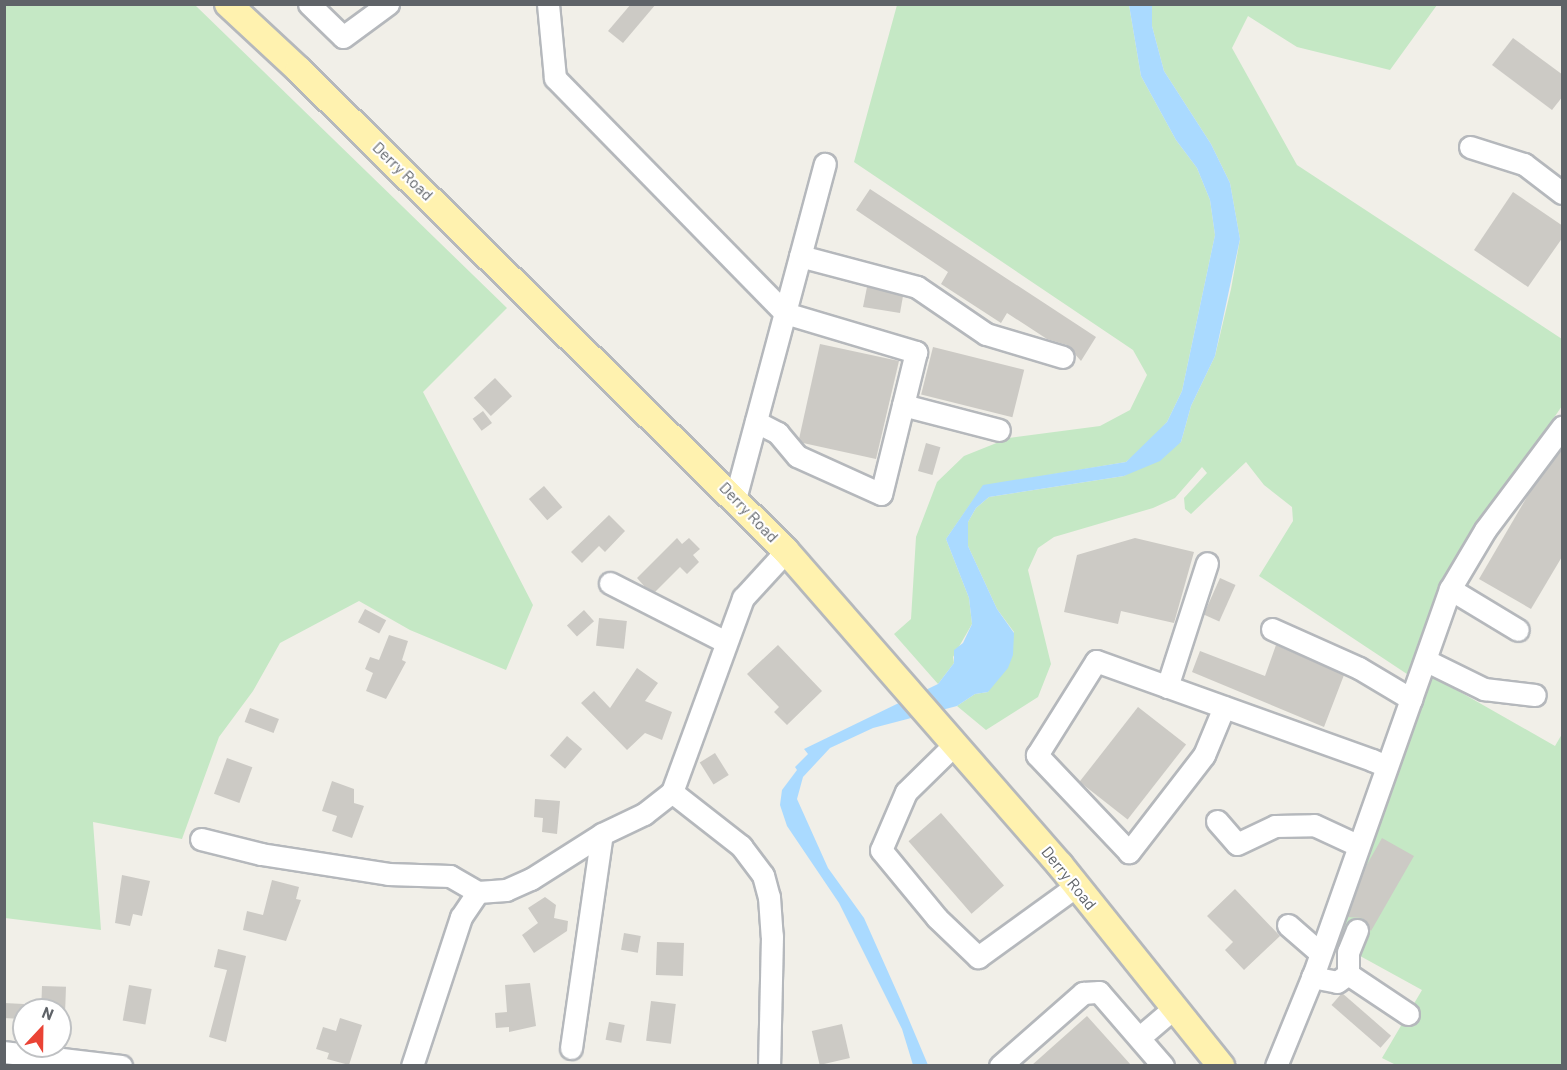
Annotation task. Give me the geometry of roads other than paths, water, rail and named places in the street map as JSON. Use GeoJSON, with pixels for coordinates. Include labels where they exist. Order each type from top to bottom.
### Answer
{"type":"FeatureCollection","features":[{"type":"Feature","properties":{"kind":"main road","name":"Derry Road"},"geometry":{"type":"LineString","coordinates":[[228,4],[299,70],[786,551],[949,735],[1076,886],[1221,1065]]}},
{"type":"Feature","properties":{"kind":"street"},"geometry":{"type":"LineString","coordinates":[[309,4],[343,37],[388,4]]}},
{"type":"Feature","properties":{"kind":"street"},"geometry":{"type":"LineString","coordinates":[[548,4],[555,78],[785,313],[916,352],[881,494],[797,456],[778,433],[756,422]]}},
{"type":"Feature","properties":{"kind":"street"},"geometry":{"type":"LineString","coordinates":[[1470,147],[1524,164],[1563,193]]}},
{"type":"Feature","properties":{"kind":"street"},"geometry":{"type":"LineString","coordinates":[[735,499],[825,164]]}},
{"type":"Feature","properties":{"kind":"street"},"geometry":{"type":"LineString","coordinates":[[800,256],[917,287],[986,334],[1063,357]]}},
{"type":"Feature","properties":{"kind":"street"},"geometry":{"type":"LineString","coordinates":[[903,405],[999,430]]}},
{"type":"Feature","properties":{"kind":"street"},"geometry":{"type":"LineString","coordinates":[[1276,1065],[1312,977],[1357,845],[1427,660],[1450,590],[1485,530],[1563,427]]}},
{"type":"Feature","properties":{"kind":"street"},"geometry":{"type":"LineString","coordinates":[[201,839],[261,854],[388,874],[450,876],[478,892],[506,890],[531,879],[602,834],[645,814],[672,792],[724,641],[742,598],[786,551]]}},
{"type":"Feature","properties":{"kind":"street"},"geometry":{"type":"LineString","coordinates":[[1167,687],[1207,563]]}},
{"type":"Feature","properties":{"kind":"street"},"geometry":{"type":"LineString","coordinates":[[610,584],[724,641]]}},
{"type":"Feature","properties":{"kind":"street"},"geometry":{"type":"LineString","coordinates":[[1450,590],[1518,630]]}},
{"type":"Feature","properties":{"kind":"street"},"geometry":{"type":"LineString","coordinates":[[1272,629],[1359,668],[1412,699]]}},
{"type":"Feature","properties":{"kind":"street"},"geometry":{"type":"LineString","coordinates":[[1427,660],[1484,689],[1535,695]]}},
{"type":"Feature","properties":{"kind":"street"},"geometry":{"type":"LineString","coordinates":[[1224,707],[1204,755],[1129,852],[1037,755],[1096,661],[1224,707],[1386,766]]}},
{"type":"Feature","properties":{"kind":"street"},"geometry":{"type":"LineString","coordinates":[[949,735],[906,792],[881,850],[937,918],[978,957],[1076,886]]}},
{"type":"Feature","properties":{"kind":"street"},"geometry":{"type":"LineString","coordinates":[[672,792],[741,846],[763,875],[772,936],[769,1065]]}},
{"type":"Feature","properties":{"kind":"street"},"geometry":{"type":"LineString","coordinates":[[1217,821],[1237,844],[1275,826],[1314,825],[1357,845]]}},
{"type":"Feature","properties":{"kind":"street"},"geometry":{"type":"LineString","coordinates":[[570,1048],[602,834]]}},
{"type":"Feature","properties":{"kind":"street"},"geometry":{"type":"LineString","coordinates":[[412,1065],[461,917],[478,892]]}},
{"type":"Feature","properties":{"kind":"street"},"geometry":{"type":"LineString","coordinates":[[1288,925],[1319,952]]}},
{"type":"Feature","properties":{"kind":"street"},"geometry":{"type":"LineString","coordinates":[[1348,974],[1348,952],[1357,930]]}},
{"type":"Feature","properties":{"kind":"street"},"geometry":{"type":"LineString","coordinates":[[1312,977],[1337,982],[1348,974]]}},
{"type":"Feature","properties":{"kind":"street"},"geometry":{"type":"LineString","coordinates":[[1348,974],[1408,1014]]}},
{"type":"Feature","properties":{"kind":"street"},"geometry":{"type":"LineString","coordinates":[[1000,1065],[1083,993],[1099,992],[1163,1065]]}},
{"type":"Feature","properties":{"kind":"street"},"geometry":{"type":"LineString","coordinates":[[1140,1037],[1174,1008]]}},
{"type":"Feature","properties":{"kind":"street"},"geometry":{"type":"LineString","coordinates":[[4,1052],[121,1065]]}},
{"type":"Feature","properties":{"kind":"water"},"geometry":{"type":"Polygon","coordinates":[[[1129,5],[1152,5],[1152,26],[1164,71],[1211,144],[1230,183],[1240,239],[1215,356],[1191,406],[1181,442],[1160,461],[1124,476],[989,497],[976,508],[968,522],[968,546],[997,609],[1014,633],[1013,655],[1008,668],[988,692],[975,694],[957,706],[873,728],[830,748],[803,777],[797,799],[828,868],[864,918],[928,1065],[913,1065],[902,1029],[839,903],[787,826],[780,805],[782,790],[797,770],[795,767],[808,754],[804,749],[938,684],[954,663],[954,650],[963,643],[972,624],[969,598],[946,539],[983,485],[1126,462],[1167,422],[1182,391],[1215,235],[1210,200],[1197,168],[1176,140],[1141,76],[1129,5]]]}}]}
